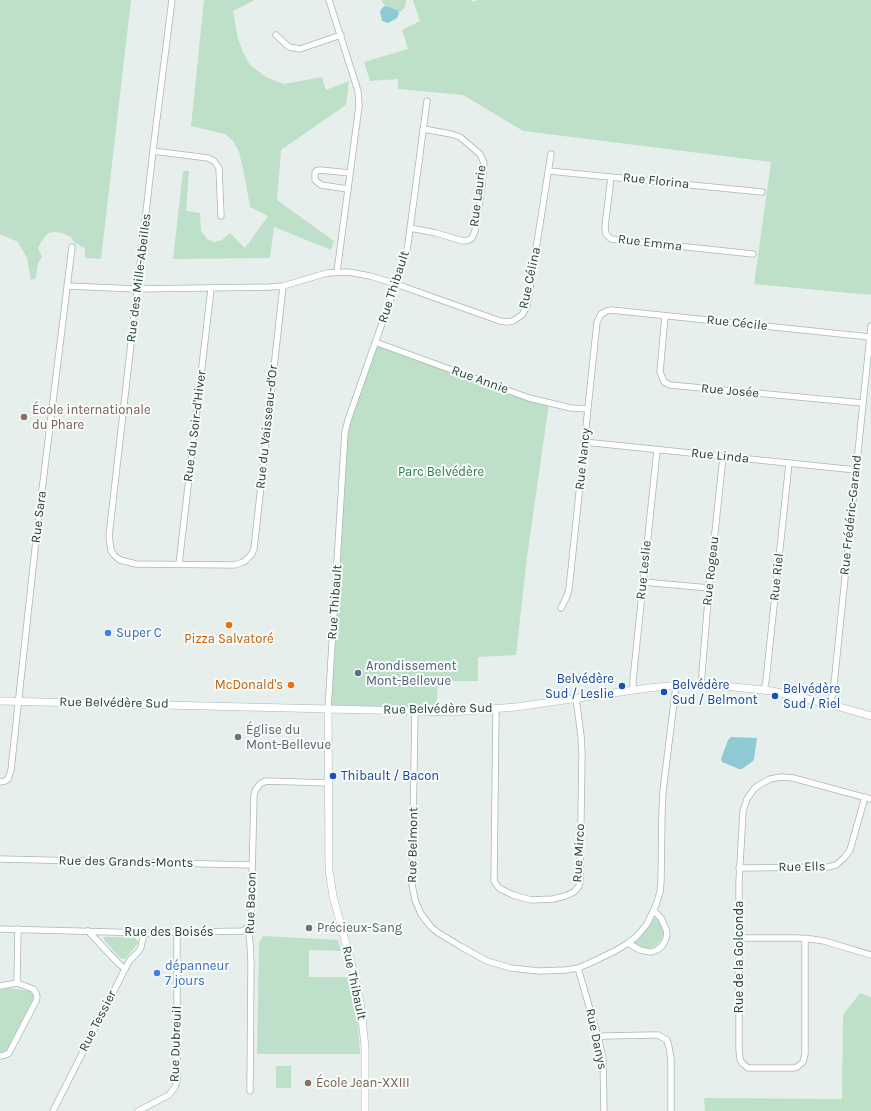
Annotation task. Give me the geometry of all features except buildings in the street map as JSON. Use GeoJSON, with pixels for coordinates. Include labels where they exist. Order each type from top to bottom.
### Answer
{"type":"FeatureCollection","features":[{"type":"Feature","properties":{"kind":"street","name":"Rue des Mille-Abeilles"},"geometry":{"type":"LineString","coordinates":[[172,0],[153,151],[109,536],[111,550],[120,560],[136,564],[179,564]]}},
{"type":"Feature","properties":{"kind":"street"},"geometry":{"type":"LineString","coordinates":[[329,0],[358,91],[358,112],[337,272]]}},
{"type":"Feature","properties":{"kind":"street"},"geometry":{"type":"LineString","coordinates":[[276,34],[289,47],[300,48],[340,35]]}},
{"type":"Feature","properties":{"kind":"street","name":"Rue Thibault"},"geometry":{"type":"LineString","coordinates":[[365,1111],[365,1047],[363,1021],[357,988],[332,885],[329,860],[328,709],[345,432],[405,258],[427,101]]}},
{"type":"Feature","properties":{"kind":"street","name":"Rue Laurie"},"geometry":{"type":"LineString","coordinates":[[410,228],[463,241],[469,240],[472,238],[475,231],[482,186],[484,163],[480,154],[460,137],[423,129]]}},
{"type":"Feature","properties":{"kind":"street"},"geometry":{"type":"LineString","coordinates":[[153,151],[208,158],[214,162],[219,168],[221,216]]}},
{"type":"Feature","properties":{"kind":"street","name":"Rue Célina"},"geometry":{"type":"LineString","coordinates":[[67,286],[138,289],[211,289],[283,286],[317,275],[337,272],[360,273],[396,284],[500,321],[507,322],[518,319],[527,306],[551,154]]}},
{"type":"Feature","properties":{"kind":"street"},"geometry":{"type":"LineString","coordinates":[[348,189],[321,185],[315,180],[315,174],[316,171],[320,170],[350,173]]}},
{"type":"Feature","properties":{"kind":"street","name":"Rue Florina"},"geometry":{"type":"LineString","coordinates":[[549,171],[762,192]]}},
{"type":"Feature","properties":{"kind":"street","name":"Rue Emma"},"geometry":{"type":"LineString","coordinates":[[611,177],[605,227],[606,234],[611,239],[753,254]]}},
{"type":"Feature","properties":{"kind":"street","name":"Rue Sara"},"geometry":{"type":"LineString","coordinates":[[0,782],[6,781],[10,774],[37,531],[72,247]]}},
{"type":"Feature","properties":{"kind":"street","name":"Rue du Vaisseau-d'Or"},"geometry":{"type":"LineString","coordinates":[[179,564],[227,565],[241,563],[249,558],[254,549],[283,286]]}},
{"type":"Feature","properties":{"kind":"street","name":"Rue du Soir-d'Hiver"},"geometry":{"type":"LineString","coordinates":[[179,564],[211,289]]}},
{"type":"Feature","properties":{"kind":"street","name":"Rue Cécile"},"geometry":{"type":"LineString","coordinates":[[604,312],[611,310],[870,337]]}},
{"type":"Feature","properties":{"kind":"street","name":"Rue Nancy"},"geometry":{"type":"LineString","coordinates":[[561,608],[565,602],[569,589],[597,322],[604,312]]}},
{"type":"Feature","properties":{"kind":"street","name":"Rue Josée"},"geometry":{"type":"LineString","coordinates":[[665,316],[660,372],[661,378],[664,382],[670,385],[863,403]]}},
{"type":"Feature","properties":{"kind":"street","name":"Rue Frédéric-Garand"},"geometry":{"type":"LineString","coordinates":[[829,704],[832,694],[871,326]]}},
{"type":"Feature","properties":{"kind":"street","name":"Rue Annie"},"geometry":{"type":"LineString","coordinates":[[375,342],[529,398],[571,408],[588,409]]}},
{"type":"Feature","properties":{"kind":"street","name":"Rue Linda"},"geometry":{"type":"LineString","coordinates":[[584,442],[856,470]]}},
{"type":"Feature","properties":{"kind":"street","name":"Rue Leslie"},"geometry":{"type":"LineString","coordinates":[[633,690],[657,450]]}},
{"type":"Feature","properties":{"kind":"street","name":"Rue Rogeau"},"geometry":{"type":"LineString","coordinates":[[701,685],[709,588],[723,457]]}},
{"type":"Feature","properties":{"kind":"street","name":"Rue Riel"},"geometry":{"type":"LineString","coordinates":[[764,690],[789,463]]}},
{"type":"Feature","properties":{"kind":"street"},"geometry":{"type":"LineString","coordinates":[[643,582],[709,588]]}},
{"type":"Feature","properties":{"kind":"street","name":"Rue Belvédère Sud"},"geometry":{"type":"LineString","coordinates":[[0,701],[452,712],[496,709],[633,690],[701,685],[764,690],[787,694],[871,716]]}},
{"type":"Feature","properties":{"kind":"street","name":"Rue Belmont"},"geometry":{"type":"LineString","coordinates":[[416,712],[412,884],[415,900],[421,914],[437,932],[480,958],[511,968],[539,971],[558,971],[578,968],[615,951],[628,943],[644,928],[654,911],[658,900],[661,881],[662,811],[676,686]]}},
{"type":"Feature","properties":{"kind":"street","name":"Rue Mirco"},"geometry":{"type":"LineString","coordinates":[[496,709],[494,881],[499,888],[518,897],[531,900],[553,900],[574,892],[580,881],[582,749],[576,698]]}},
{"type":"Feature","properties":{"kind":"street","name":"Rue de la Golconda"},"geometry":{"type":"LineString","coordinates":[[804,938],[805,1054],[803,1062],[801,1065],[794,1068],[748,1068],[742,1063],[739,1054],[739,868],[744,811],[747,799],[754,789],[775,777],[788,777],[868,798]]}},
{"type":"Feature","properties":{"kind":"street","name":"Rue Bacon"},"geometry":{"type":"LineString","coordinates":[[250,1092],[251,962],[248,928],[251,924],[254,795],[260,784],[266,781],[328,783]]}},
{"type":"Feature","properties":{"kind":"street","name":"Rue Ells"},"geometry":{"type":"LineString","coordinates":[[739,868],[828,867],[836,865],[850,850],[868,798]]}},
{"type":"Feature","properties":{"kind":"street","name":"Rue des Grands-Monts"},"geometry":{"type":"LineString","coordinates":[[0,859],[252,865]]}},
{"type":"Feature","properties":{"kind":"street"},"geometry":{"type":"LineString","coordinates":[[628,943],[645,952],[657,950],[662,946],[667,935],[666,929],[661,918],[654,911]]}},
{"type":"Feature","properties":{"kind":"street","name":"Rue des Boisés"},"geometry":{"type":"LineString","coordinates":[[0,928],[144,933],[242,931],[248,928]]}},
{"type":"Feature","properties":{"kind":"street"},"geometry":{"type":"LineString","coordinates":[[17,984],[18,929]]}},
{"type":"Feature","properties":{"kind":"street"},"geometry":{"type":"LineString","coordinates":[[88,932],[125,969]]}},
{"type":"Feature","properties":{"kind":"street","name":"Rue Dubreuil"},"geometry":{"type":"LineString","coordinates":[[138,1111],[169,1095],[175,1087],[177,1081],[177,932]]}},
{"type":"Feature","properties":{"kind":"street","name":"Rue Tessier"},"geometry":{"type":"LineString","coordinates":[[53,1111],[125,969],[130,960],[141,948],[144,933]]}},
{"type":"Feature","properties":{"kind":"street"},"geometry":{"type":"LineString","coordinates":[[739,938],[804,938],[824,941],[871,955]]}},
{"type":"Feature","properties":{"kind":"street","name":"Rue Danys"},"geometry":{"type":"LineString","coordinates":[[578,968],[603,1058],[604,1111]]}},
{"type":"Feature","properties":{"kind":"street"},"geometry":{"type":"LineString","coordinates":[[0,986],[17,984],[33,990],[37,997],[9,1053],[0,1056]]}},
{"type":"Feature","properties":{"kind":"street"},"geometry":{"type":"LineString","coordinates":[[598,1037],[658,1035],[667,1040],[671,1059],[671,1111]]}},
{"type":"Feature","properties":{"kind":"green space"},"geometry":{"type":"Polygon","coordinates":[[[0,0],[131,0],[101,259],[85,258],[85,248],[74,242],[71,237],[62,233],[48,233],[38,248],[42,257],[38,263],[36,278],[31,280],[27,258],[18,242],[0,234],[0,0]]]}},
{"type":"Feature","properties":{"kind":"green space"},"geometry":{"type":"Polygon","coordinates":[[[204,0],[255,0],[233,11],[238,39],[243,52],[250,65],[266,77],[284,84],[322,77],[326,90],[349,81],[346,105],[281,150],[277,200],[334,241],[331,250],[274,227],[270,258],[173,259],[183,171],[189,171],[186,211],[200,213],[201,231],[207,239],[214,242],[222,240],[230,233],[245,248],[268,216],[250,207],[239,152],[233,141],[225,134],[191,126],[204,0]]]}},
{"type":"Feature","properties":{"kind":"green space"},"geometry":{"type":"Polygon","coordinates":[[[381,0],[406,0],[406,3],[404,9],[399,13],[385,6],[381,0]]]}},
{"type":"Feature","properties":{"kind":"green space"},"geometry":{"type":"Polygon","coordinates":[[[413,0],[472,0],[472,2],[478,0],[871,0],[871,295],[754,284],[771,162],[523,131],[463,95],[398,89],[398,79],[370,81],[364,62],[408,49],[402,30],[420,21],[413,0]]]}},
{"type":"Feature","properties":{"kind":"green space","name":"Parc Belvédère"},"geometry":{"type":"Polygon","coordinates":[[[375,342],[549,403],[527,557],[516,655],[478,657],[478,681],[438,681],[436,712],[328,709],[345,438],[375,342]]]}},
{"type":"Feature","properties":{"kind":"green space"},"geometry":{"type":"Polygon","coordinates":[[[655,917],[661,923],[664,931],[662,939],[653,947],[645,949],[637,946],[634,943],[646,931],[655,917]]]}},
{"type":"Feature","properties":{"kind":"green space"},"geometry":{"type":"Polygon","coordinates":[[[263,936],[338,940],[341,951],[309,950],[309,977],[349,977],[356,1007],[360,1054],[257,1054],[259,943],[263,936]]]}},
{"type":"Feature","properties":{"kind":"green space"},"geometry":{"type":"Polygon","coordinates":[[[104,937],[134,937],[138,942],[126,958],[123,959],[120,958],[104,940],[104,937]]]}},
{"type":"Feature","properties":{"kind":"green space"},"geometry":{"type":"Polygon","coordinates":[[[9,988],[29,991],[34,996],[8,1048],[4,1052],[0,1053],[0,990],[9,988]]]}},
{"type":"Feature","properties":{"kind":"green space"},"geometry":{"type":"Polygon","coordinates":[[[860,993],[871,997],[871,1111],[705,1111],[704,1098],[842,1099],[843,1015],[860,993]]]}},
{"type":"Feature","properties":{"kind":"green space"},"geometry":{"type":"Polygon","coordinates":[[[276,1066],[291,1066],[291,1088],[276,1088],[276,1066]]]}},
{"type":"Feature","properties":{"kind":"water"},"geometry":{"type":"Polygon","coordinates":[[[385,6],[397,10],[399,13],[397,18],[388,23],[382,21],[380,12],[385,6]]]}},
{"type":"Feature","properties":{"kind":"water"},"geometry":{"type":"Polygon","coordinates":[[[731,737],[757,738],[754,759],[742,769],[722,762],[721,759],[728,740],[731,737]]]}},
{"type":"Feature","properties":{"kind":"place","name":"École internationale du Phare"},"geometry":{"type":"Point","coordinates":[24,417]}},
{"type":"Feature","properties":{"kind":"place","name":"Pizza Salvatoré"},"geometry":{"type":"Point","coordinates":[229,625]}},
{"type":"Feature","properties":{"kind":"place","name":"Super C"},"geometry":{"type":"Point","coordinates":[108,633]}},
{"type":"Feature","properties":{"kind":"place","name":"Arondissement Mont-Bellevue"},"geometry":{"type":"Point","coordinates":[358,673]}},
{"type":"Feature","properties":{"kind":"place","name":"McDonald's"},"geometry":{"type":"Point","coordinates":[291,685]}},
{"type":"Feature","properties":{"kind":"place","name":"Belvédère Sud / Leslie"},"geometry":{"type":"Point","coordinates":[622,686]}},
{"type":"Feature","properties":{"kind":"place","name":"Belvédère Sud / Belmont"},"geometry":{"type":"Point","coordinates":[664,692]}},
{"type":"Feature","properties":{"kind":"place","name":"Belvédère Sud / Riel"},"geometry":{"type":"Point","coordinates":[775,696]}},
{"type":"Feature","properties":{"kind":"place","name":"Église du Mont-Bellevue"},"geometry":{"type":"Point","coordinates":[238,737]}},
{"type":"Feature","properties":{"kind":"place","name":"Thibault / Bacon"},"geometry":{"type":"Point","coordinates":[333,776]}},
{"type":"Feature","properties":{"kind":"place","name":"Précieux-Sang"},"geometry":{"type":"Point","coordinates":[309,928]}},
{"type":"Feature","properties":{"kind":"place","name":"dépanneur 7 jours"},"geometry":{"type":"Point","coordinates":[157,973]}},
{"type":"Feature","properties":{"kind":"place","name":"École Jean-XXIII"},"geometry":{"type":"Point","coordinates":[308,1083]}}]}
